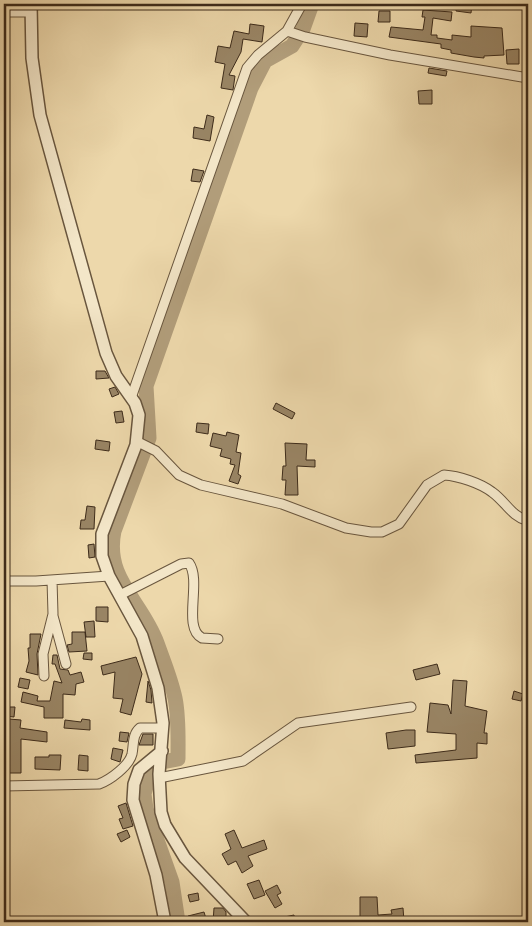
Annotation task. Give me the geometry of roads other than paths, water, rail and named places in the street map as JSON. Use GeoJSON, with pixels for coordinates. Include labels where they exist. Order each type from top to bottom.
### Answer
{"type":"FeatureCollection","features":[{"type":"Feature","properties":{"kind":"street"},"geometry":{"type":"LineString","coordinates":[[131,398],[209,181],[247,68],[258,55],[290,32],[302,4]]}},
{"type":"Feature","properties":{"kind":"street"},"geometry":{"type":"LineString","coordinates":[[4,12],[31,8],[34,83],[50,154],[106,352],[116,376],[131,398],[139,415],[142,443],[102,534],[102,556],[109,576],[122,594],[142,636],[161,702],[163,728],[160,772],[161,812],[175,843],[198,873],[246,922]]}},
{"type":"Feature","properties":{"kind":"street"},"geometry":{"type":"LineString","coordinates":[[290,32],[305,37],[390,55],[528,78]]}},
{"type":"Feature","properties":{"kind":"street"},"geometry":{"type":"LineString","coordinates":[[142,443],[156,451],[179,475],[194,482],[229,493],[282,504],[346,528],[371,532],[392,528],[406,516],[427,484],[444,475],[484,487],[499,498],[508,510],[528,521]]}},
{"type":"Feature","properties":{"kind":"street"},"geometry":{"type":"LineString","coordinates":[[122,594],[181,564],[189,563],[193,580],[195,631],[202,638],[218,640]]}},
{"type":"Feature","properties":{"kind":"street"},"geometry":{"type":"LineString","coordinates":[[4,581],[109,576]]}},
{"type":"Feature","properties":{"kind":"street"},"geometry":{"type":"LineString","coordinates":[[52,580],[53,614],[66,664]]}},
{"type":"Feature","properties":{"kind":"street"},"geometry":{"type":"LineString","coordinates":[[44,676],[43,654],[53,614]]}},
{"type":"Feature","properties":{"kind":"street"},"geometry":{"type":"LineString","coordinates":[[160,772],[243,761],[298,723],[410,707]]}},
{"type":"Feature","properties":{"kind":"street"},"geometry":{"type":"LineString","coordinates":[[4,786],[99,784],[111,778],[130,758],[134,737],[140,728],[144,726],[163,728]]}},
{"type":"Feature","properties":{"kind":"street"},"geometry":{"type":"LineString","coordinates":[[162,751],[139,770],[134,784],[133,800],[156,875],[165,922]]}},
{"type":"Feature","properties":{"kind":"waterway"},"geometry":{"type":"LineString","coordinates":[[178,922],[172,882],[146,809],[144,794],[152,764],[178,759],[178,728],[175,698],[157,643],[143,615],[119,576],[114,563],[112,548],[114,531],[149,438],[146,386],[251,88],[265,61],[292,46],[303,29],[312,4]]}}]}
